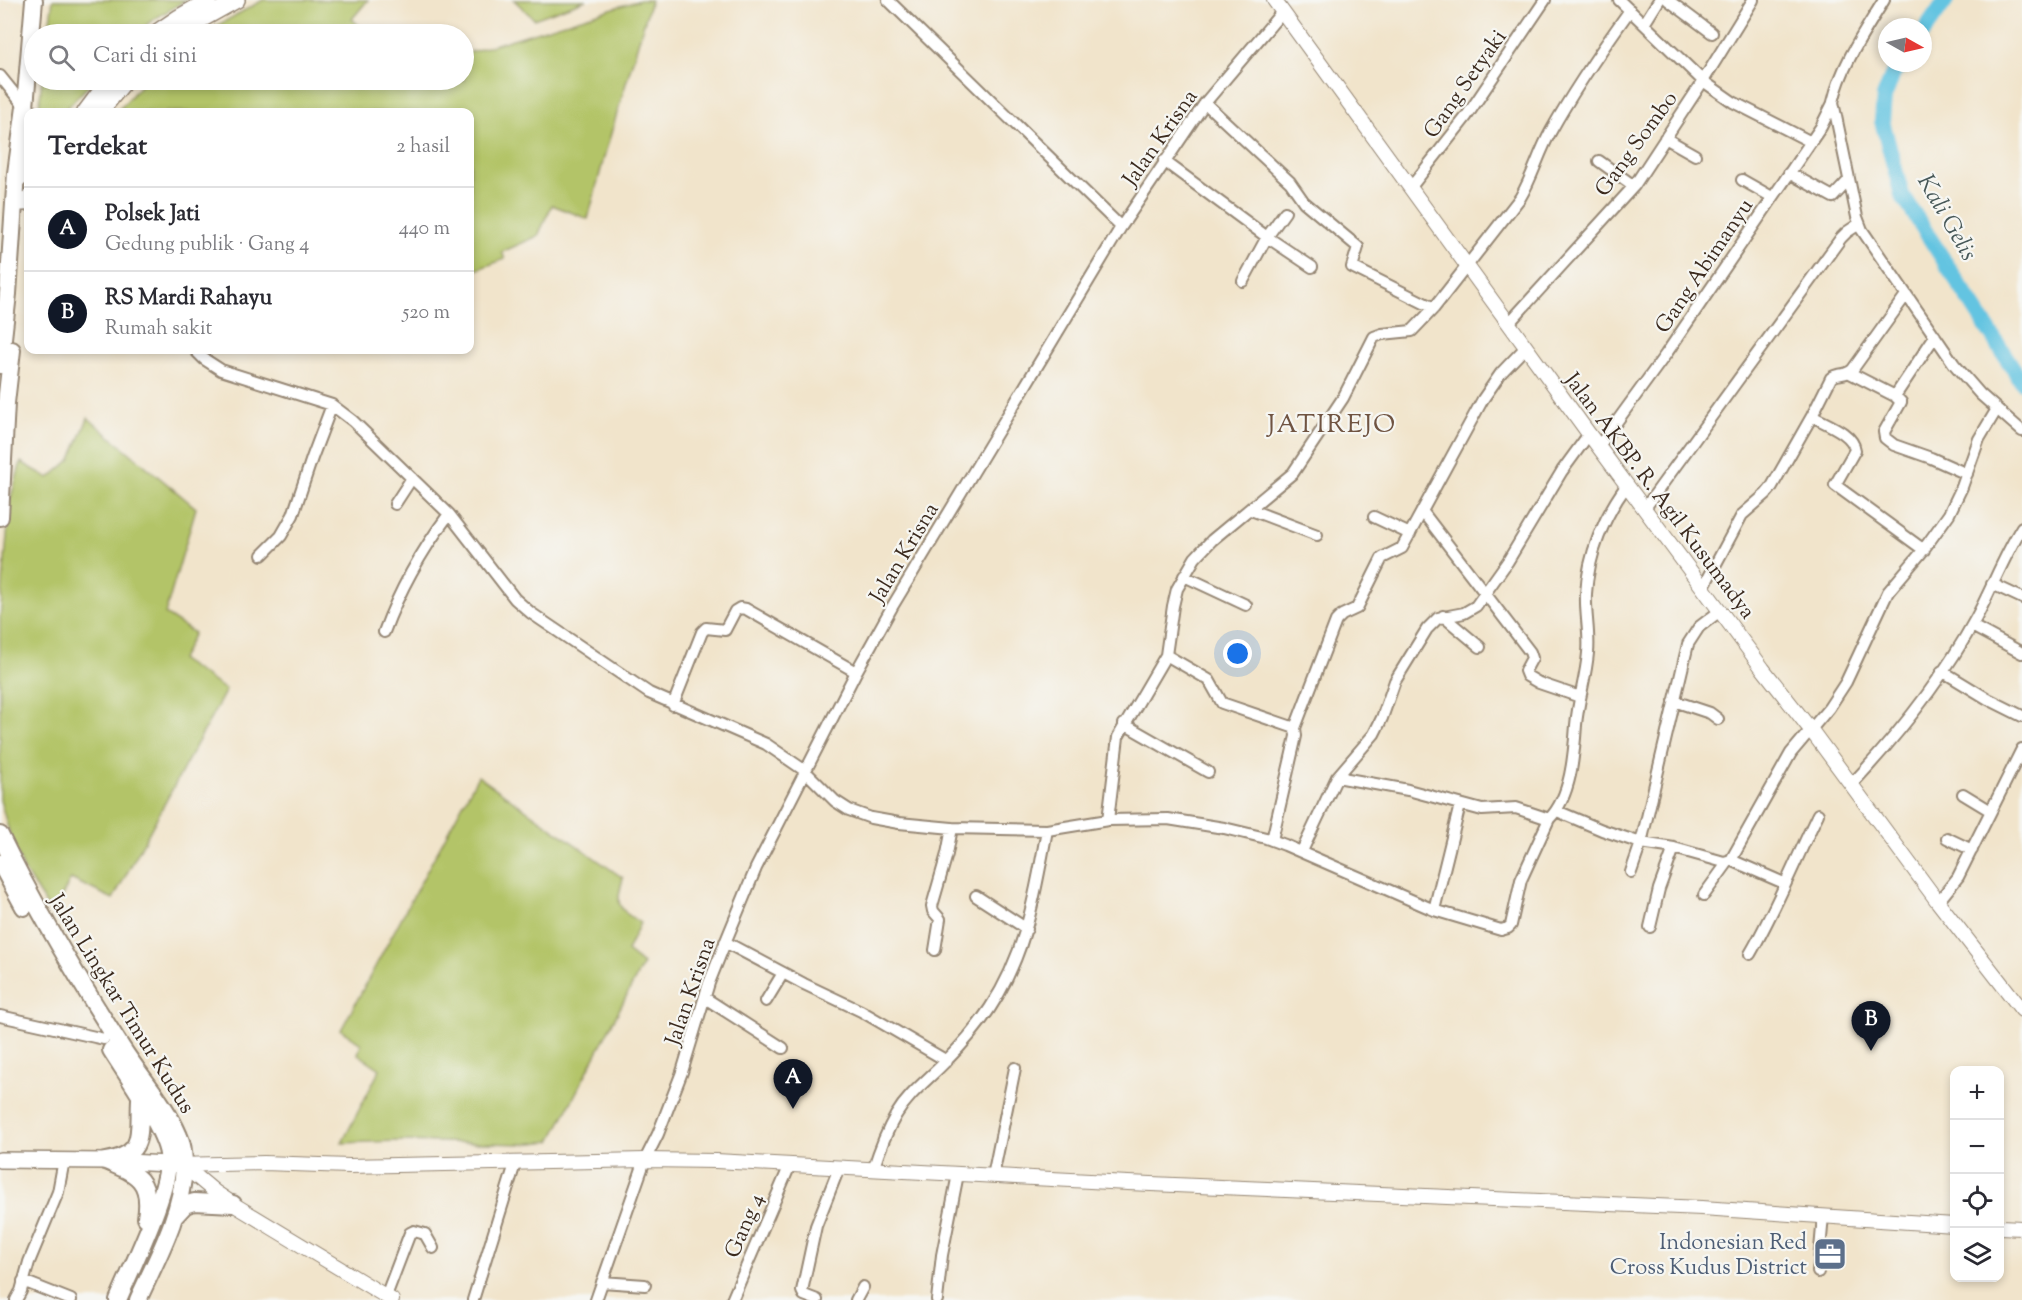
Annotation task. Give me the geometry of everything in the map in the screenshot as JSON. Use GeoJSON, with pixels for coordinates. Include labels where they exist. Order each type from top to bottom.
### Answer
{"type":"FeatureCollection","features":[{"type":"Feature","properties":{"kind":"highway"},"geometry":{"type":"LineString","coordinates":[[33,24],[34,0]]}},
{"type":"Feature","properties":{"kind":"highway"},"geometry":{"type":"LineString","coordinates":[[41,24],[44,0]]}},
{"type":"Feature","properties":{"kind":"highway"},"geometry":{"type":"LineString","coordinates":[[31,108],[32,90]]}},
{"type":"Feature","properties":{"kind":"highway"},"geometry":{"type":"LineString","coordinates":[[31,108],[34,90]]}},
{"type":"Feature","properties":{"kind":"highway"},"geometry":{"type":"LineString","coordinates":[[0,517],[6,403],[18,297],[24,176]]}},
{"type":"Feature","properties":{"kind":"highway"},"geometry":{"type":"LineString","coordinates":[[0,364],[22,201]]}},
{"type":"Feature","properties":{"kind":"highway","name":"Jalan Lingkar Timur Kudus"},"geometry":{"type":"LineString","coordinates":[[0,835],[38,911],[123,1051],[161,1102],[181,1138],[176,1165],[180,1195],[174,1217],[138,1300]]}},
{"type":"Feature","properties":{"kind":"highway","name":"Jalan Lingkar Timur Kudus"},"geometry":{"type":"LineString","coordinates":[[0,863],[30,918],[158,1127],[176,1165]]}},
{"type":"Feature","properties":{"kind":"highway"},"geometry":{"type":"LineString","coordinates":[[106,1161],[122,1158],[131,1152],[137,1142],[140,1099]]}},
{"type":"Feature","properties":{"kind":"highway"},"geometry":{"type":"LineString","coordinates":[[106,1161],[133,1172],[143,1184],[148,1198],[141,1245]]}},
{"type":"Feature","properties":{"kind":"highway","name":"Jalan Lingkar Timur Kudus"},"geometry":{"type":"LineString","coordinates":[[118,1300],[168,1173],[176,1165]]}},
{"type":"Feature","properties":{"kind":"highway"},"geometry":{"type":"LineString","coordinates":[[174,1217],[184,1205],[194,1202],[233,1204]]}},
{"type":"Feature","properties":{"kind":"main road"},"geometry":{"type":"LineString","coordinates":[[169,24],[209,0]]}},
{"type":"Feature","properties":{"kind":"main road"},"geometry":{"type":"LineString","coordinates":[[194,24],[237,0]]}},
{"type":"Feature","properties":{"kind":"main road","name":"Jalan AKBP. R. Agil Kusumadya"},"geometry":{"type":"LineString","coordinates":[[1274,0],[1525,348],[1938,902],[2022,1010]]}},
{"type":"Feature","properties":{"kind":"main road"},"geometry":{"type":"LineString","coordinates":[[88,108],[102,90]]}},
{"type":"Feature","properties":{"kind":"main road"},"geometry":{"type":"LineString","coordinates":[[103,108],[118,90]]}},
{"type":"Feature","properties":{"kind":"main road"},"geometry":{"type":"LineString","coordinates":[[0,1160],[106,1161],[176,1165],[264,1163],[349,1166],[645,1160],[1702,1208],[1950,1225]]}},
{"type":"Feature","properties":{"kind":"main road"},"geometry":{"type":"LineString","coordinates":[[176,1165],[233,1204],[389,1298]]}},
{"type":"Feature","properties":{"kind":"main road"},"geometry":{"type":"LineString","coordinates":[[2004,1227],[2022,1228]]}},
{"type":"Feature","properties":{"kind":"street"},"geometry":{"type":"LineString","coordinates":[[888,0],[1120,227]]}},
{"type":"Feature","properties":{"kind":"street","name":"Gang Setyaki"},"geometry":{"type":"LineString","coordinates":[[1411,187],[1466,117],[1545,0]]}},
{"type":"Feature","properties":{"kind":"street"},"geometry":{"type":"LineString","coordinates":[[1619,0],[1703,81],[1733,102],[1811,142]]}},
{"type":"Feature","properties":{"kind":"street"},"geometry":{"type":"LineString","coordinates":[[1644,24],[1659,0]]}},
{"type":"Feature","properties":{"kind":"street"},"geometry":{"type":"LineString","coordinates":[[1668,0],[1712,33]]}},
{"type":"Feature","properties":{"kind":"street","name":"Gang Sombo"},"geometry":{"type":"LineString","coordinates":[[1509,324],[1634,186],[1753,0]]}},
{"type":"Feature","properties":{"kind":"street","name":"Gang Abimanyu"},"geometry":{"type":"LineString","coordinates":[[1599,446],[1666,354],[1826,120],[1848,60],[1884,0]]}},
{"type":"Feature","properties":{"kind":"street"},"geometry":{"type":"LineString","coordinates":[[1108,820],[1115,747],[1124,724],[1166,655],[1173,606],[1184,576],[1202,549],[1283,483],[1301,463],[1343,398],[1374,337],[1413,331],[1434,308],[1524,190],[1551,130],[1602,49],[1630,10]]}},
{"type":"Feature","properties":{"kind":"street","name":"Jalan Krisna"},"geometry":{"type":"LineString","coordinates":[[596,1300],[645,1160],[658,1134],[682,1072],[725,942],[756,868],[856,672],[892,607],[1120,227],[1205,103],[1282,12]]}},
{"type":"Feature","properties":{"kind":"street"},"geometry":{"type":"LineString","coordinates":[[0,76],[28,108]]}},
{"type":"Feature","properties":{"kind":"street"},"geometry":{"type":"LineString","coordinates":[[1833,102],[1859,224],[1967,380],[2022,431]]}},
{"type":"Feature","properties":{"kind":"street"},"geometry":{"type":"LineString","coordinates":[[1205,103],[1290,182],[1304,202],[1358,247],[1352,267],[1434,308]]}},
{"type":"Feature","properties":{"kind":"street"},"geometry":{"type":"LineString","coordinates":[[1665,138],[1695,155]]}},
{"type":"Feature","properties":{"kind":"street"},"geometry":{"type":"LineString","coordinates":[[1164,161],[1267,237],[1312,267]]}},
{"type":"Feature","properties":{"kind":"street"},"geometry":{"type":"LineString","coordinates":[[1599,161],[1634,186]]}},
{"type":"Feature","properties":{"kind":"street"},"geometry":{"type":"LineString","coordinates":[[1789,173],[1833,197],[1836,197],[1849,180]]}},
{"type":"Feature","properties":{"kind":"street"},"geometry":{"type":"LineString","coordinates":[[1742,180],[1772,197]]}},
{"type":"Feature","properties":{"kind":"street"},"geometry":{"type":"LineString","coordinates":[[1243,280],[1267,237],[1285,212]]}},
{"type":"Feature","properties":{"kind":"street"},"geometry":{"type":"LineString","coordinates":[[1645,508],[1841,238],[1859,224]]}},
{"type":"Feature","properties":{"kind":"street"},"geometry":{"type":"LineString","coordinates":[[1850,373],[1906,295]]}},
{"type":"Feature","properties":{"kind":"street"},"geometry":{"type":"LineString","coordinates":[[1895,396],[1935,336]]}},
{"type":"Feature","properties":{"kind":"street"},"geometry":{"type":"LineString","coordinates":[[1272,840],[1296,736],[1295,728],[1336,621],[1342,615],[1357,608],[1378,563],[1387,555],[1402,548],[1483,399],[1502,373],[1525,348]]}},
{"type":"Feature","properties":{"kind":"street"},"geometry":{"type":"LineString","coordinates":[[200,354],[212,365],[232,374],[332,405],[354,420],[449,514],[515,599],[531,614],[638,687],[673,705],[751,737],[804,770],[836,801],[860,814],[899,823],[952,828],[1047,830],[1108,820],[1147,819],[1184,821],[1224,828],[1272,840],[1434,910],[1501,930],[1508,928],[1512,921],[1521,880],[1553,815],[1571,771],[1580,697],[1589,650],[1586,592],[1593,556],[1613,504],[1627,485]]}},
{"type":"Feature","properties":{"kind":"street"},"geometry":{"type":"LineString","coordinates":[[1703,588],[1742,515],[1766,494],[1833,376],[1850,373],[1895,396],[1901,402],[1884,432],[1885,438],[1894,445],[1967,474]]}},
{"type":"Feature","properties":{"kind":"street"},"geometry":{"type":"LineString","coordinates":[[262,555],[281,536],[293,515],[332,405]]}},
{"type":"Feature","properties":{"kind":"street"},"geometry":{"type":"LineString","coordinates":[[1704,895],[1729,861],[1791,753],[1846,682],[1888,592],[1924,550],[1949,514],[1979,440],[1997,409]]}},
{"type":"Feature","properties":{"kind":"street"},"geometry":{"type":"LineString","coordinates":[[1812,416],[1850,438],[1855,446],[1855,450],[1835,485],[1924,550]]}},
{"type":"Feature","properties":{"kind":"street"},"geometry":{"type":"LineString","coordinates":[[1302,852],[1337,777],[1374,734],[1395,681],[1426,629],[1438,618],[1470,610],[1484,594],[1519,543],[1562,471],[1589,434]]}},
{"type":"Feature","properties":{"kind":"street"},"geometry":{"type":"LineString","coordinates":[[395,504],[412,478]]}},
{"type":"Feature","properties":{"kind":"street"},"geometry":{"type":"LineString","coordinates":[[1251,510],[1317,535]]}},
{"type":"Feature","properties":{"kind":"street"},"geometry":{"type":"LineString","coordinates":[[1422,511],[1530,652],[1532,658],[1525,671],[1527,676],[1539,683],[1580,697]]}},
{"type":"Feature","properties":{"kind":"street"},"geometry":{"type":"LineString","coordinates":[[384,632],[393,608],[431,538],[449,514]]}},
{"type":"Feature","properties":{"kind":"street"},"geometry":{"type":"LineString","coordinates":[[1374,517],[1410,534]]}},
{"type":"Feature","properties":{"kind":"street"},"geometry":{"type":"LineString","coordinates":[[1852,784],[1891,741],[1972,626],[2022,528]]}},
{"type":"Feature","properties":{"kind":"street"},"geometry":{"type":"LineString","coordinates":[[1184,576],[1246,604]]}},
{"type":"Feature","properties":{"kind":"street"},"geometry":{"type":"LineString","coordinates":[[1992,584],[2022,598]]}},
{"type":"Feature","properties":{"kind":"street"},"geometry":{"type":"LineString","coordinates":[[673,705],[702,632],[706,628],[725,630],[735,611],[740,608],[746,609],[856,672]]}},
{"type":"Feature","properties":{"kind":"street"},"geometry":{"type":"LineString","coordinates":[[1631,872],[1641,843],[1688,644],[1699,627],[1720,610]]}},
{"type":"Feature","properties":{"kind":"street"},"geometry":{"type":"LineString","coordinates":[[1443,616],[1480,647]]}},
{"type":"Feature","properties":{"kind":"street"},"geometry":{"type":"LineString","coordinates":[[1972,626],[2022,653]]}},
{"type":"Feature","properties":{"kind":"street"},"geometry":{"type":"LineString","coordinates":[[1166,655],[1209,680],[1222,703],[1295,728]]}},
{"type":"Feature","properties":{"kind":"street"},"geometry":{"type":"LineString","coordinates":[[1942,671],[1988,699],[2022,716]]}},
{"type":"Feature","properties":{"kind":"street"},"geometry":{"type":"LineString","coordinates":[[1674,701],[1710,713],[1718,719]]}},
{"type":"Feature","properties":{"kind":"street"},"geometry":{"type":"LineString","coordinates":[[1124,724],[1209,772]]}},
{"type":"Feature","properties":{"kind":"street"},"geometry":{"type":"LineString","coordinates":[[1938,902],[1958,877],[1990,811],[2019,761],[2022,749]]}},
{"type":"Feature","properties":{"kind":"street"},"geometry":{"type":"LineString","coordinates":[[1337,777],[1408,789],[1460,805],[1489,811],[1516,808],[1553,815],[1641,843],[1729,861],[1784,883]]}},
{"type":"Feature","properties":{"kind":"street"},"geometry":{"type":"LineString","coordinates":[[1963,794],[1990,811]]}},
{"type":"Feature","properties":{"kind":"street"},"geometry":{"type":"LineString","coordinates":[[1434,910],[1460,805]]}},
{"type":"Feature","properties":{"kind":"street"},"geometry":{"type":"LineString","coordinates":[[1750,954],[1773,913],[1784,883],[1818,814]]}},
{"type":"Feature","properties":{"kind":"street"},"geometry":{"type":"LineString","coordinates":[[935,950],[940,919],[932,909],[932,900],[940,881],[952,828]]}},
{"type":"Feature","properties":{"kind":"street"},"geometry":{"type":"LineString","coordinates":[[873,1170],[880,1146],[896,1115],[915,1090],[947,1061],[990,1008],[1010,975],[1027,929],[1047,830]]}},
{"type":"Feature","properties":{"kind":"street"},"geometry":{"type":"LineString","coordinates":[[1947,838],[1972,850]]}},
{"type":"Feature","properties":{"kind":"street"},"geometry":{"type":"LineString","coordinates":[[1650,927],[1659,889],[1674,848]]}},
{"type":"Feature","properties":{"kind":"street"},"geometry":{"type":"LineString","coordinates":[[975,896],[1027,929]]}},
{"type":"Feature","properties":{"kind":"street"},"geometry":{"type":"LineString","coordinates":[[725,942],[861,1011],[947,1061]]}},
{"type":"Feature","properties":{"kind":"street"},"geometry":{"type":"LineString","coordinates":[[766,1001],[783,973]]}},
{"type":"Feature","properties":{"kind":"street"},"geometry":{"type":"LineString","coordinates":[[705,998],[783,1048]]}},
{"type":"Feature","properties":{"kind":"street"},"geometry":{"type":"LineString","coordinates":[[0,1016],[104,1040]]}},
{"type":"Feature","properties":{"kind":"street"},"geometry":{"type":"LineString","coordinates":[[993,1176],[1015,1068]]}},
{"type":"Feature","properties":{"kind":"street"},"geometry":{"type":"LineString","coordinates":[[16,1300],[58,1192],[64,1160]]}},
{"type":"Feature","properties":{"kind":"street"},"geometry":{"type":"LineString","coordinates":[[473,1300],[515,1164]]}},
{"type":"Feature","properties":{"kind":"street","name":"Gang 4"},"geometry":{"type":"LineString","coordinates":[[732,1300],[790,1165]]}},
{"type":"Feature","properties":{"kind":"street"},"geometry":{"type":"LineString","coordinates":[[817,1300],[804,1295],[802,1291],[816,1226],[839,1168]]}},
{"type":"Feature","properties":{"kind":"street"},"geometry":{"type":"LineString","coordinates":[[937,1300],[942,1255],[958,1174]]}},
{"type":"Feature","properties":{"kind":"street"},"geometry":{"type":"LineString","coordinates":[[1818,1272],[1823,1216]]}},
{"type":"Feature","properties":{"kind":"street"},"geometry":{"type":"LineString","coordinates":[[389,1298],[410,1233],[414,1231],[425,1234],[433,1248]]}},
{"type":"Feature","properties":{"kind":"street"},"geometry":{"type":"LineString","coordinates":[[22,1281],[70,1300]]}},
{"type":"Feature","properties":{"kind":"street"},"geometry":{"type":"LineString","coordinates":[[602,1282],[645,1285]]}},
{"type":"Feature","properties":{"kind":"street"},"geometry":{"type":"LineString","coordinates":[[856,1300],[863,1287]]}},
{"type":"Feature","properties":{"kind":"green space"},"geometry":{"type":"Polygon","coordinates":[[[53,0],[186,0],[148,24],[49,24],[53,0]]]}},
{"type":"Feature","properties":{"kind":"green space"},"geometry":{"type":"Polygon","coordinates":[[[263,0],[368,0],[352,19],[357,24],[220,24],[263,0]]]}},
{"type":"Feature","properties":{"kind":"green space"},"geometry":{"type":"Polygon","coordinates":[[[514,0],[586,0],[534,19],[514,0]]]}},
{"type":"Feature","properties":{"kind":"green space"},"geometry":{"type":"Polygon","coordinates":[[[640,0],[651,0],[588,219],[552,205],[538,236],[502,252],[505,259],[474,271],[474,108],[120,108],[136,90],[474,90],[474,51],[640,0]]]}},
{"type":"Feature","properties":{"kind":"green space"},"geometry":{"type":"Polygon","coordinates":[[[41,90],[84,90],[67,108],[39,108],[41,90]]]}},
{"type":"Feature","properties":{"kind":"green space"},"geometry":{"type":"Polygon","coordinates":[[[88,418],[196,508],[165,614],[194,633],[181,660],[226,690],[113,899],[71,879],[52,914],[25,872],[12,842],[0,800],[0,618],[10,500],[21,462],[49,478],[71,459],[88,418]]]}},
{"type":"Feature","properties":{"kind":"green space"},"geometry":{"type":"Polygon","coordinates":[[[478,776],[623,878],[619,894],[620,905],[626,913],[640,923],[627,951],[643,964],[551,1141],[524,1144],[399,1141],[342,1143],[380,1069],[358,1054],[361,1044],[341,1030],[478,776]]]}},
{"type":"Feature","properties":{"kind":"waterway","name":"Kali Gelis"},"geometry":{"type":"LineString","coordinates":[[1932,20],[1946,0]]}},
{"type":"Feature","properties":{"kind":"waterway","name":"Kali Gelis"},"geometry":{"type":"LineString","coordinates":[[1894,72],[1884,97],[1882,121],[1902,195],[2022,382]]}},
{"type":"Feature","properties":{"kind":"place","name":"RS Mardi Rahayu"},"geometry":{"type":"Point","coordinates":[1871,1051]}},
{"type":"Feature","properties":{"kind":"place","name":"Polsek Jati"},"geometry":{"type":"Point","coordinates":[793,1109]}},
{"type":"Feature","properties":{"kind":"place","name":"Indonesian Red Cross Kudus District"},"geometry":{"type":"Point","coordinates":[1830,1254]}},
{"type":"Feature","properties":{"kind":"district","name":"JATIREJO"},"geometry":{"type":"Point","coordinates":[1332,423]}}]}
